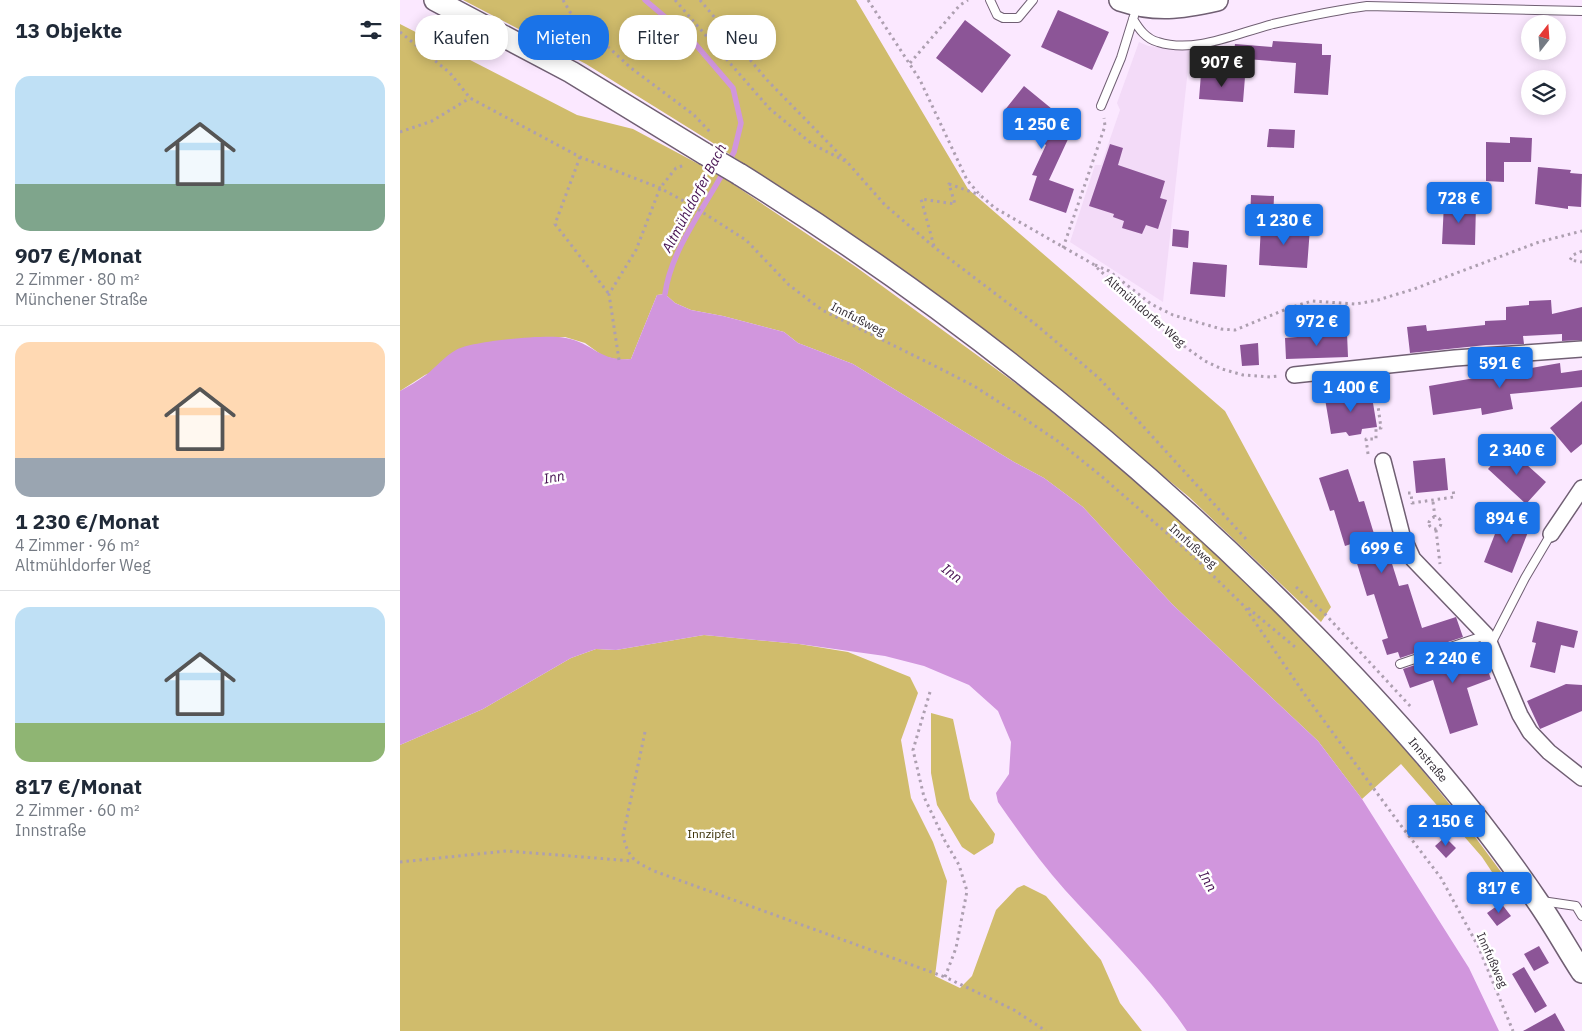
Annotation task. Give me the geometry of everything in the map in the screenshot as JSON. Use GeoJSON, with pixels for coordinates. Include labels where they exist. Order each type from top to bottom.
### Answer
{"type":"FeatureCollection","features":[{"type":"Feature","properties":{"kind":"main road","name":"Innstraße"},"geometry":{"type":"LineString","coordinates":[[434,0],[571,72],[705,151],[813,220],[989,346],[1134,464],[1196,520],[1354,675],[1395,720],[1444,778],[1537,901],[1582,972]]}},
{"type":"Feature","properties":{"kind":"main road"},"geometry":{"type":"LineString","coordinates":[[1130,8],[1173,9],[1217,0]]}},
{"type":"Feature","properties":{"kind":"street"},"geometry":{"type":"LineString","coordinates":[[1294,375],[1455,358],[1582,349]]}},
{"type":"Feature","properties":{"kind":"street"},"geometry":{"type":"LineString","coordinates":[[1383,461],[1402,535],[1413,559],[1488,639],[1520,715],[1530,732],[1549,752],[1582,778]]}},
{"type":"Feature","properties":{"kind":"street"},"geometry":{"type":"LineString","coordinates":[[1551,534],[1582,488]]}},
{"type":"Feature","properties":{"kind":"lane"},"geometry":{"type":"LineString","coordinates":[[990,0],[997,15],[1011,20],[1018,18],[1032,0]]}},
{"type":"Feature","properties":{"kind":"lane"},"geometry":{"type":"LineString","coordinates":[[1130,8],[1145,35],[1156,42],[1175,46],[1215,41],[1274,24],[1336,10],[1367,6],[1582,11]]}},
{"type":"Feature","properties":{"kind":"lane"},"geometry":{"type":"LineString","coordinates":[[1101,106],[1120,58],[1130,8]]}},
{"type":"Feature","properties":{"kind":"lane"},"geometry":{"type":"LineString","coordinates":[[1400,664],[1488,639],[1551,534]]}},
{"type":"Feature","properties":{"kind":"lane"},"geometry":{"type":"LineString","coordinates":[[1537,901],[1579,906],[1582,916]]}},
{"type":"Feature","properties":{"kind":"path"},"geometry":{"type":"LineString","coordinates":[[562,0],[570,12],[631,68],[694,115],[705,151],[676,168],[660,188],[636,250],[609,294]]}},
{"type":"Feature","properties":{"kind":"path"},"geometry":{"type":"LineString","coordinates":[[675,0],[769,108],[812,144],[848,163]]}},
{"type":"Feature","properties":{"kind":"path"},"geometry":{"type":"LineString","coordinates":[[700,0],[767,80],[848,163],[885,205],[934,247],[1034,323],[1098,378],[1208,499]]}},
{"type":"Feature","properties":{"kind":"path","name":"Altmühldorfer Weg"},"geometry":{"type":"LineString","coordinates":[[868,0],[920,80],[967,180],[980,195],[995,208],[1093,264],[1170,336],[1206,361],[1222,369],[1243,375],[1270,377],[1294,375]]}},
{"type":"Feature","properties":{"kind":"path"},"geometry":{"type":"LineString","coordinates":[[910,63],[960,4],[968,0]]}},
{"type":"Feature","properties":{"kind":"path"},"geometry":{"type":"LineString","coordinates":[[400,32],[450,73],[470,98],[432,121],[400,132]]}},
{"type":"Feature","properties":{"kind":"path","name":"Innfußweg"},"geometry":{"type":"LineString","coordinates":[[470,98],[580,157],[660,188],[714,218],[746,240],[789,285],[822,310],[974,386],[1059,442],[1192,555],[1244,606],[1308,700],[1441,878],[1478,946],[1512,1031]]}},
{"type":"Feature","properties":{"kind":"path"},"geometry":{"type":"LineString","coordinates":[[1063,248],[1105,126],[1101,106]]}},
{"type":"Feature","properties":{"kind":"path"},"geometry":{"type":"LineString","coordinates":[[580,157],[555,224],[609,294],[619,360]]}},
{"type":"Feature","properties":{"kind":"path"},"geometry":{"type":"LineString","coordinates":[[934,247],[921,199],[955,204],[950,184],[980,195]]}},
{"type":"Feature","properties":{"kind":"path"},"geometry":{"type":"LineString","coordinates":[[1093,264],[1109,271],[1151,304],[1173,315],[1212,327],[1235,330],[1312,301],[1356,304],[1396,295],[1539,242],[1582,231]]}},
{"type":"Feature","properties":{"kind":"path"},"geometry":{"type":"LineString","coordinates":[[1582,251],[1572,255],[1570,260],[1582,262]]}},
{"type":"Feature","properties":{"kind":"path"},"geometry":{"type":"LineString","coordinates":[[1378,406],[1381,428],[1376,428],[1376,439],[1366,439],[1369,461],[1383,461]]}},
{"type":"Feature","properties":{"kind":"path"},"geometry":{"type":"LineString","coordinates":[[1392,495],[1411,493],[1412,503],[1433,502],[1454,497],[1453,488]]}},
{"type":"Feature","properties":{"kind":"path"},"geometry":{"type":"LineString","coordinates":[[1433,502],[1435,517]]}},
{"type":"Feature","properties":{"kind":"path"},"geometry":{"type":"LineString","coordinates":[[1435,517],[1439,518],[1442,525],[1436,530],[1432,529],[1429,522],[1435,517]]}},
{"type":"Feature","properties":{"kind":"path"},"geometry":{"type":"LineString","coordinates":[[1244,606],[1303,653]]}},
{"type":"Feature","properties":{"kind":"path"},"geometry":{"type":"LineString","coordinates":[[930,692],[913,750],[924,797],[959,865],[967,891],[956,948],[945,977]]}},
{"type":"Feature","properties":{"kind":"path"},"geometry":{"type":"LineString","coordinates":[[634,861],[627,851],[623,836],[645,732]]}},
{"type":"Feature","properties":{"kind":"path"},"geometry":{"type":"LineString","coordinates":[[400,862],[507,851],[634,861],[654,871],[945,977],[1014,1010],[1046,1031]]}},
{"type":"Feature","properties":{"kind":"shaded area"},"geometry":{"type":"Polygon","coordinates":[[[1139,42],[1148,46],[1190,50],[1163,302],[1070,242],[1095,165],[1101,165],[1120,110],[1117,103],[1139,42]]]}},
{"type":"Feature","properties":{"kind":"green space"},"geometry":{"type":"Polygon","coordinates":[[[463,0],[856,0],[968,189],[1225,411],[1331,607],[1321,622],[1189,497],[994,337],[883,258],[713,143],[578,60],[609,60],[609,15],[518,15],[518,29],[508,23],[508,15],[492,15],[463,0]]]}},
{"type":"Feature","properties":{"kind":"green space"},"geometry":{"type":"Polygon","coordinates":[[[400,24],[415,32],[415,60],[470,60],[577,115],[633,129],[721,176],[856,267],[1029,393],[1172,512],[1282,615],[1410,755],[1464,822],[1513,888],[1506,893],[1482,857],[1401,764],[1362,799],[1318,741],[1173,605],[1083,507],[1044,478],[1014,462],[853,364],[798,343],[784,332],[723,316],[691,310],[675,303],[665,294],[657,295],[631,359],[619,360],[603,356],[585,343],[565,337],[505,341],[425,375],[400,391],[400,24]]]}},
{"type":"Feature","properties":{"kind":"green space","name":"Innzipfel"},"geometry":{"type":"Polygon","coordinates":[[[704,635],[799,644],[848,652],[910,677],[918,693],[901,740],[911,798],[933,842],[947,881],[935,976],[960,988],[972,976],[996,910],[1017,888],[1024,885],[1046,896],[1101,960],[1120,1003],[1142,1031],[400,1031],[400,745],[483,709],[571,658],[596,649],[616,650],[704,635]]]}},
{"type":"Feature","properties":{"kind":"green space"},"geometry":{"type":"Polygon","coordinates":[[[931,713],[953,719],[970,799],[995,834],[993,843],[974,855],[962,847],[937,805],[931,773],[931,713]]]}},
{"type":"Feature","properties":{"kind":"water","name":"Inn"},"geometry":{"type":"Polygon","coordinates":[[[665,294],[675,303],[691,310],[723,316],[784,332],[798,343],[853,364],[1014,462],[1044,478],[1083,507],[1173,605],[1318,741],[1362,799],[1469,968],[1499,1031],[1187,1031],[1144,976],[1065,890],[1030,847],[998,802],[996,793],[1009,774],[1011,742],[998,711],[969,685],[924,666],[885,656],[799,644],[704,635],[616,650],[596,649],[571,658],[483,709],[400,745],[400,391],[426,375],[444,358],[456,350],[493,341],[543,337],[566,338],[575,340],[612,358],[631,359],[657,295],[665,294]]]}},
{"type":"Feature","properties":{"kind":"building"},"geometry":{"type":"Polygon","coordinates":[[[1058,10],[1109,32],[1092,70],[1041,47],[1058,10]]]}},
{"type":"Feature","properties":{"kind":"building"},"geometry":{"type":"Polygon","coordinates":[[[965,20],[1011,55],[982,93],[936,58],[965,20]]]}},
{"type":"Feature","properties":{"kind":"building"},"geometry":{"type":"Polygon","coordinates":[[[1273,41],[1322,44],[1322,55],[1331,55],[1328,95],[1294,93],[1296,63],[1233,58],[1235,44],[1272,47],[1273,41]]]}},
{"type":"Feature","properties":{"kind":"building"},"geometry":{"type":"Polygon","coordinates":[[[1201,74],[1245,77],[1243,102],[1199,99],[1201,74]]]}},
{"type":"Feature","properties":{"kind":"building"},"geometry":{"type":"Polygon","coordinates":[[[1024,86],[1052,109],[1040,124],[1069,137],[1049,180],[1074,189],[1066,213],[1029,200],[1037,176],[1032,175],[1046,145],[1004,111],[1024,86]]]}},
{"type":"Feature","properties":{"kind":"building"},"geometry":{"type":"Polygon","coordinates":[[[1269,129],[1295,130],[1294,148],[1267,147],[1269,129]]]}},
{"type":"Feature","properties":{"kind":"building"},"geometry":{"type":"Polygon","coordinates":[[[1510,137],[1532,138],[1531,162],[1504,162],[1504,182],[1486,181],[1486,142],[1510,143],[1510,137]]]}},
{"type":"Feature","properties":{"kind":"building"},"geometry":{"type":"Polygon","coordinates":[[[1110,144],[1123,148],[1118,165],[1165,181],[1160,198],[1167,200],[1158,229],[1146,225],[1142,234],[1122,228],[1124,221],[1113,217],[1114,214],[1089,206],[1110,144]]]}},
{"type":"Feature","properties":{"kind":"building"},"geometry":{"type":"Polygon","coordinates":[[[1538,167],[1571,170],[1570,173],[1582,174],[1581,207],[1568,206],[1568,209],[1535,204],[1538,167]]]}},
{"type":"Feature","properties":{"kind":"building"},"geometry":{"type":"Polygon","coordinates":[[[1251,195],[1274,196],[1273,222],[1250,221],[1251,195]]]}},
{"type":"Feature","properties":{"kind":"building"},"geometry":{"type":"Polygon","coordinates":[[[1444,203],[1476,204],[1475,245],[1442,244],[1444,203]]]}},
{"type":"Feature","properties":{"kind":"building"},"geometry":{"type":"Polygon","coordinates":[[[1261,225],[1310,228],[1307,268],[1259,265],[1261,225]]]}},
{"type":"Feature","properties":{"kind":"building"},"geometry":{"type":"Polygon","coordinates":[[[1173,229],[1189,231],[1188,248],[1172,246],[1173,229]]]}},
{"type":"Feature","properties":{"kind":"building"},"geometry":{"type":"Polygon","coordinates":[[[1193,262],[1227,265],[1225,297],[1190,294],[1193,262]]]}},
{"type":"Feature","properties":{"kind":"building"},"geometry":{"type":"Polygon","coordinates":[[[1551,300],[1552,314],[1582,307],[1582,340],[1562,341],[1562,334],[1523,336],[1524,344],[1486,345],[1410,353],[1407,327],[1426,325],[1427,331],[1485,325],[1485,321],[1506,320],[1506,307],[1529,305],[1529,301],[1551,300]]]}},
{"type":"Feature","properties":{"kind":"building"},"geometry":{"type":"Polygon","coordinates":[[[1347,333],[1348,357],[1286,359],[1285,338],[1347,333]]]}},
{"type":"Feature","properties":{"kind":"building"},"geometry":{"type":"Polygon","coordinates":[[[1258,343],[1259,365],[1242,366],[1240,345],[1258,343]]]}},
{"type":"Feature","properties":{"kind":"building"},"geometry":{"type":"Polygon","coordinates":[[[1560,363],[1561,373],[1582,370],[1582,387],[1510,394],[1513,409],[1482,415],[1481,408],[1433,415],[1429,386],[1560,363]]]}},
{"type":"Feature","properties":{"kind":"building"},"geometry":{"type":"Polygon","coordinates":[[[1371,391],[1377,427],[1362,429],[1361,434],[1349,436],[1346,432],[1331,434],[1325,399],[1371,391]]]}},
{"type":"Feature","properties":{"kind":"building"},"geometry":{"type":"Polygon","coordinates":[[[1582,401],[1582,444],[1571,453],[1550,428],[1582,401]]]}},
{"type":"Feature","properties":{"kind":"building"},"geometry":{"type":"Polygon","coordinates":[[[1507,447],[1546,482],[1526,504],[1488,469],[1507,447]]]}},
{"type":"Feature","properties":{"kind":"building"},"geometry":{"type":"Polygon","coordinates":[[[1445,458],[1448,490],[1416,493],[1413,461],[1445,458]]]}},
{"type":"Feature","properties":{"kind":"building"},"geometry":{"type":"Polygon","coordinates":[[[1348,469],[1359,502],[1364,501],[1375,537],[1383,535],[1399,586],[1408,584],[1422,628],[1456,617],[1463,637],[1400,658],[1398,652],[1387,655],[1382,640],[1388,638],[1374,594],[1367,596],[1351,544],[1345,546],[1334,510],[1330,511],[1319,478],[1348,469]]]}},
{"type":"Feature","properties":{"kind":"building"},"geometry":{"type":"Polygon","coordinates":[[[1502,516],[1530,527],[1512,573],[1484,562],[1502,516]]]}},
{"type":"Feature","properties":{"kind":"building"},"geometry":{"type":"Polygon","coordinates":[[[1537,621],[1578,631],[1574,648],[1561,645],[1555,673],[1530,667],[1536,643],[1532,642],[1537,621]]]}},
{"type":"Feature","properties":{"kind":"building"},"geometry":{"type":"Polygon","coordinates":[[[1466,648],[1467,652],[1480,648],[1491,679],[1467,688],[1478,725],[1450,734],[1433,680],[1410,688],[1403,669],[1466,648]]]}},
{"type":"Feature","properties":{"kind":"building"},"geometry":{"type":"Polygon","coordinates":[[[1566,684],[1582,685],[1582,711],[1540,729],[1527,701],[1566,684]]]}},
{"type":"Feature","properties":{"kind":"building"},"geometry":{"type":"Polygon","coordinates":[[[1445,837],[1456,848],[1446,858],[1435,846],[1445,837]]]}},
{"type":"Feature","properties":{"kind":"building"},"geometry":{"type":"Polygon","coordinates":[[[1501,903],[1511,916],[1497,926],[1487,913],[1501,903]]]}},
{"type":"Feature","properties":{"kind":"building"},"geometry":{"type":"Polygon","coordinates":[[[1539,946],[1549,963],[1534,971],[1524,954],[1539,946]]]}},
{"type":"Feature","properties":{"kind":"building"},"geometry":{"type":"Polygon","coordinates":[[[1524,967],[1547,1006],[1535,1013],[1512,974],[1524,967]]]}},
{"type":"Feature","properties":{"kind":"building"},"geometry":{"type":"Polygon","coordinates":[[[1555,1013],[1565,1031],[1523,1031],[1552,1015],[1555,1013]]]}},
{"type":"Feature","properties":{"kind":"waterway","name":"Altmühldorfer Bach"},"geometry":{"type":"LineString","coordinates":[[645,0],[691,39],[733,88],[741,123],[734,152],[728,163]]}},
{"type":"Feature","properties":{"kind":"waterway","name":"Altmühldorfer Bach"},"geometry":{"type":"LineString","coordinates":[[665,294],[668,278],[681,246],[724,171]]}}]}
